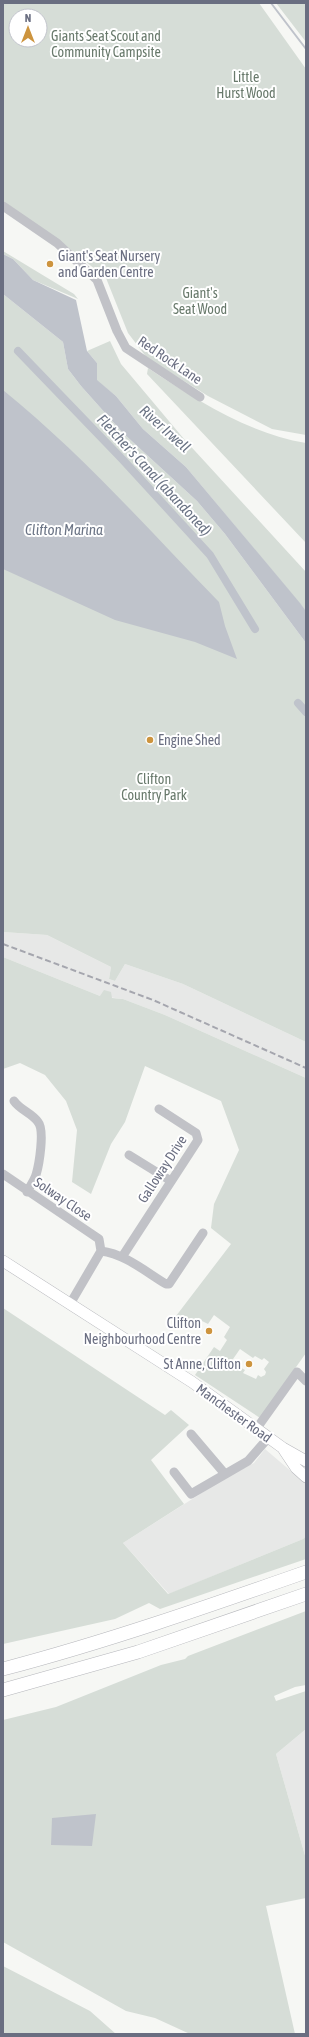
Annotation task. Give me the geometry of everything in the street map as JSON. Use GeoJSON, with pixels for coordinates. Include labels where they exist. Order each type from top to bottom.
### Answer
{"type":"FeatureCollection","features":[{"type":"Feature","properties":{"kind":"highway"},"geometry":{"type":"LineString","coordinates":[[3,1669],[67,1652],[157,1624],[306,1572]]}},
{"type":"Feature","properties":{"kind":"highway"},"geometry":{"type":"LineString","coordinates":[[3,1690],[138,1652],[306,1594]]}},
{"type":"Feature","properties":{"kind":"main road","name":"Manchester Road"},"geometry":{"type":"LineString","coordinates":[[3,1261],[197,1386],[283,1448],[306,1461]]}},
{"type":"Feature","properties":{"kind":"main road","name":"Manchester Road"},"geometry":{"type":"LineString","coordinates":[[283,1448],[296,1468],[306,1477]]}},
{"type":"Feature","properties":{"kind":"street","name":"Red Rock Lane"},"geometry":{"type":"LineString","coordinates":[[3,206],[57,243],[97,280],[117,331],[126,348],[200,397]]}},
{"type":"Feature","properties":{"kind":"street"},"geometry":{"type":"LineString","coordinates":[[14,1101],[18,1107],[38,1121],[41,1127],[39,1163],[35,1177],[28,1192]]}},
{"type":"Feature","properties":{"kind":"street","name":"Galloway Drive"},"geometry":{"type":"LineString","coordinates":[[122,1257],[198,1140],[196,1133],[159,1109]]}},
{"type":"Feature","properties":{"kind":"street"},"geometry":{"type":"LineString","coordinates":[[129,1155],[171,1181]]}},
{"type":"Feature","properties":{"kind":"street","name":"Solway Close"},"geometry":{"type":"LineString","coordinates":[[3,1174],[99,1239],[101,1251]]}},
{"type":"Feature","properties":{"kind":"street"},"geometry":{"type":"LineString","coordinates":[[70,1304],[101,1251],[112,1252],[166,1284],[169,1284],[203,1233]]}},
{"type":"Feature","properties":{"kind":"street"},"geometry":{"type":"LineString","coordinates":[[257,1428],[297,1372],[306,1381]]}},
{"type":"Feature","properties":{"kind":"street"},"geometry":{"type":"LineString","coordinates":[[191,1434],[225,1474]]}},
{"type":"Feature","properties":{"kind":"street"},"geometry":{"type":"LineString","coordinates":[[174,1472],[191,1494],[248,1462],[269,1437]]}},
{"type":"Feature","properties":{"kind":"shaded area"},"geometry":{"type":"Polygon","coordinates":[[[3,932],[47,935],[111,967],[109,979],[115,981],[125,964],[183,984],[306,1042],[306,1078],[165,1015],[123,999],[100,996],[3,957],[3,932]]]}},
{"type":"Feature","properties":{"kind":"shaded area"},"geometry":{"type":"Polygon","coordinates":[[[265,1449],[306,1484],[306,1536],[303,1539],[169,1594],[123,1543],[230,1475],[254,1463],[265,1449]]]}},
{"type":"Feature","properties":{"kind":"shaded area"},"geometry":{"type":"Polygon","coordinates":[[[306,1729],[306,1859],[276,1754],[306,1729]]]}},
{"type":"Feature","properties":{"kind":"green space"},"geometry":{"type":"Polygon","coordinates":[[[3,3],[259,3],[306,69],[306,435],[272,429],[208,396],[147,358],[128,333],[106,278],[65,245],[3,201],[3,3]]]}},
{"type":"Feature","properties":{"kind":"green space"},"geometry":{"type":"Polygon","coordinates":[[[276,3],[306,3],[306,42],[276,3]]]}},
{"type":"Feature","properties":{"kind":"green space"},"geometry":{"type":"Polygon","coordinates":[[[3,251],[74,294],[78,299],[33,280],[13,259],[3,254],[3,251]]]}},
{"type":"Feature","properties":{"kind":"green space","name":"Clifton Country Park"},"geometry":{"type":"Polygon","coordinates":[[[3,294],[63,342],[68,369],[81,386],[123,433],[197,501],[225,534],[306,643],[306,1042],[183,984],[125,964],[115,981],[109,979],[111,967],[47,935],[3,932],[3,294]]]}},
{"type":"Feature","properties":{"kind":"green space"},"geometry":{"type":"Polygon","coordinates":[[[110,341],[121,364],[184,439],[306,572],[306,611],[186,467],[143,429],[116,396],[96,380],[97,363],[87,351],[110,341]]]}},
{"type":"Feature","properties":{"kind":"green space"},"geometry":{"type":"Polygon","coordinates":[[[148,368],[223,414],[264,432],[306,443],[306,543],[147,374],[148,368]]]}},
{"type":"Feature","properties":{"kind":"green space"},"geometry":{"type":"Polygon","coordinates":[[[3,957],[100,996],[104,990],[111,992],[112,998],[123,999],[165,1015],[306,1078],[306,1353],[260,1418],[195,1375],[214,1347],[220,1351],[227,1340],[224,1337],[230,1327],[214,1315],[208,1324],[198,1319],[192,1328],[176,1316],[231,1244],[211,1228],[214,1204],[239,1150],[221,1101],[145,1066],[125,1122],[111,1144],[91,1194],[72,1182],[77,1130],[66,1101],[45,1075],[20,1063],[3,1069],[3,957]],[[240,1349],[231,1362],[231,1366],[235,1368],[238,1366],[245,1370],[243,1373],[256,1379],[258,1375],[261,1377],[265,1375],[266,1372],[264,1369],[269,1362],[264,1358],[262,1360],[255,1356],[253,1358],[240,1349]]]}},
{"type":"Feature","properties":{"kind":"green space"},"geometry":{"type":"Polygon","coordinates":[[[3,1308],[165,1415],[171,1410],[189,1425],[151,1460],[184,1504],[123,1543],[168,1594],[303,1539],[306,1536],[306,1559],[160,1609],[149,1603],[115,1619],[3,1644],[3,1308]]]}},
{"type":"Feature","properties":{"kind":"green space"},"geometry":{"type":"Polygon","coordinates":[[[306,1611],[306,1685],[295,1687],[274,1696],[276,1701],[306,1691],[306,1729],[276,1754],[306,1859],[306,1898],[266,1906],[295,2034],[190,2034],[155,2018],[126,2011],[3,1942],[3,1720],[56,1707],[161,1665],[185,1659],[188,1656],[306,1611]]]}},
{"type":"Feature","properties":{"kind":"green space"},"geometry":{"type":"Polygon","coordinates":[[[3,1966],[90,2011],[116,2034],[3,2034],[3,1966]]]}},
{"type":"Feature","properties":{"kind":"water"},"geometry":{"type":"Polygon","coordinates":[[[3,254],[13,259],[33,280],[76,300],[87,351],[97,363],[97,380],[116,396],[143,429],[186,467],[300,603],[306,611],[306,643],[225,534],[197,501],[123,433],[81,386],[68,369],[63,342],[3,294],[3,254]]]}},
{"type":"Feature","properties":{"kind":"water","name":"Clifton Marina"},"geometry":{"type":"Polygon","coordinates":[[[3,390],[32,414],[87,466],[219,602],[225,626],[237,659],[195,642],[115,620],[3,569],[3,390]]]}},
{"type":"Feature","properties":{"kind":"water"},"geometry":{"type":"Polygon","coordinates":[[[96,1814],[92,1846],[51,1845],[52,1818],[96,1814]]]}},
{"type":"Feature","properties":{"kind":"waterway"},"geometry":{"type":"LineString","coordinates":[[271,3],[306,49]]}},
{"type":"Feature","properties":{"kind":"waterway","name":"Fletcher's Canal (abandoned)"},"geometry":{"type":"LineString","coordinates":[[18,351],[123,460],[210,555],[255,629]]}},
{"type":"Feature","properties":{"kind":"waterway"},"geometry":{"type":"LineString","coordinates":[[298,703],[306,712]]}},
{"type":"Feature","properties":{"kind":"railway"},"geometry":{"type":"LineString","coordinates":[[3,944],[153,1000],[306,1068]]}},
{"type":"Feature","properties":{"kind":"place","name":"Giant's Seat Nursery and Garden Centre"},"geometry":{"type":"Point","coordinates":[50,264]}},
{"type":"Feature","properties":{"kind":"place","name":"Engine Shed"},"geometry":{"type":"Point","coordinates":[150,740]}},
{"type":"Feature","properties":{"kind":"place","name":"Clifton Neighbourhood Centre"},"geometry":{"type":"Point","coordinates":[209,1331]}},
{"type":"Feature","properties":{"kind":"place","name":"St Anne, Clifton"},"geometry":{"type":"Point","coordinates":[249,1364]}},
{"type":"Feature","properties":{"kind":"park label","name":"Giants Seat Scout and Community Campsite"},"geometry":{"type":"Point","coordinates":[106,44]}},
{"type":"Feature","properties":{"kind":"park label","name":"Little Hurst Wood"},"geometry":{"type":"Point","coordinates":[246,86]}},
{"type":"Feature","properties":{"kind":"park label","name":"Giant's Seat Wood"},"geometry":{"type":"Point","coordinates":[200,302]}},
{"type":"Feature","properties":{"kind":"water label","name":"River Irwell"},"geometry":{"type":"Point","coordinates":[165,429]}}]}
